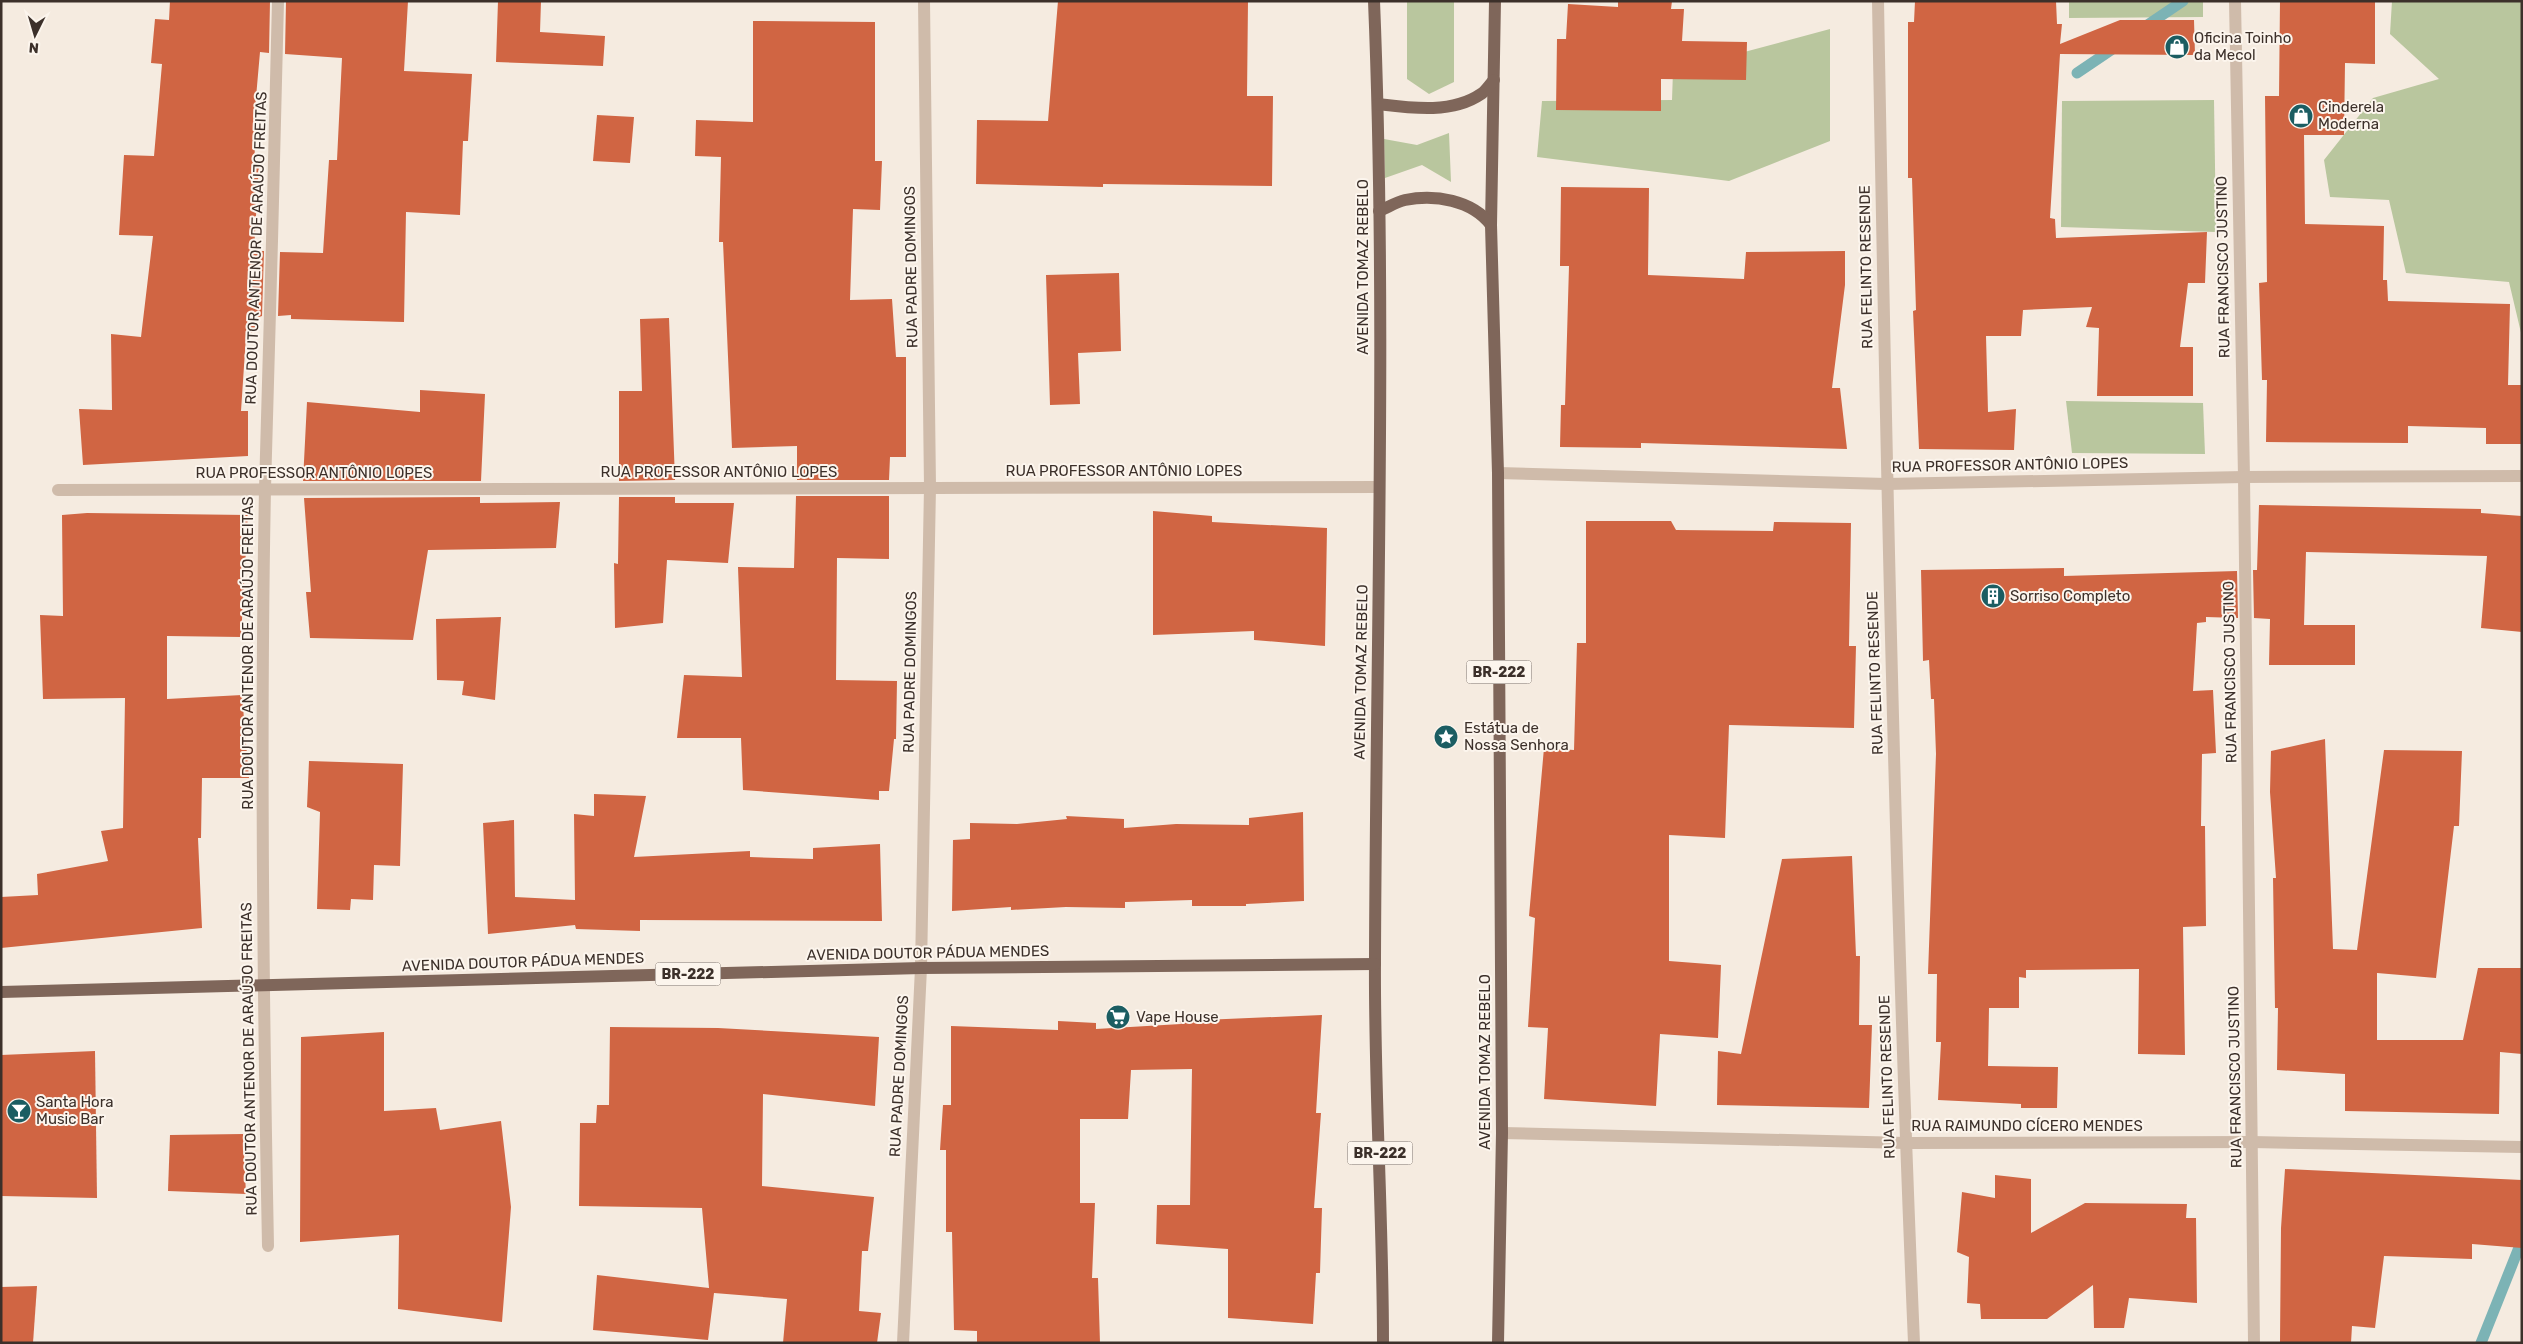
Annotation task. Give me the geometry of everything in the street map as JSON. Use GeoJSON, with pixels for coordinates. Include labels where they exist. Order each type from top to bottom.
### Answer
{"type":"FeatureCollection","features":[{"type":"Feature","properties":{"kind":"main road","name":"AVENIDA TOMAZ REBELO"},"geometry":{"type":"LineString","coordinates":[[1374,1],[1378,104],[1379,211],[1375,964],[1383,1237],[1383,1343]]}},
{"type":"Feature","properties":{"kind":"main road","name":"AVENIDA TOMAZ REBELO"},"geometry":{"type":"LineString","coordinates":[[1495,1],[1491,225],[1498,473],[1502,1133],[1498,1343]]}},
{"type":"Feature","properties":{"kind":"main road"},"geometry":{"type":"LineString","coordinates":[[1378,104],[1427,108],[1450,106],[1483,94],[1494,80]]}},
{"type":"Feature","properties":{"kind":"main road"},"geometry":{"type":"LineString","coordinates":[[1379,211],[1402,200],[1424,197],[1442,198],[1482,214],[1491,225]]}},
{"type":"Feature","properties":{"kind":"main road","name":"AVENIDA DOUTOR PÁDUA MENDES"},"geometry":{"type":"LineString","coordinates":[[1,992],[920,968],[1375,964]]}},
{"type":"Feature","properties":{"kind":"street","name":"RUA DOUTOR ANTENOR DE ARAÚJO FREITAS"},"geometry":{"type":"LineString","coordinates":[[268,1246],[262,985],[266,490],[275,204],[278,1]]}},
{"type":"Feature","properties":{"kind":"street","name":"RUA PADRE DOMINGOS"},"geometry":{"type":"LineString","coordinates":[[903,1343],[920,968],[930,488],[924,1]]}},
{"type":"Feature","properties":{"kind":"street","name":"RUA FELINTO RESENDE"},"geometry":{"type":"LineString","coordinates":[[1878,1],[1886,484],[1905,1143],[1914,1343]]}},
{"type":"Feature","properties":{"kind":"street","name":"RUA FRANCISCO JUSTINO"},"geometry":{"type":"LineString","coordinates":[[2235,1],[2244,477],[2254,1343]]}},
{"type":"Feature","properties":{"kind":"street","name":"RUA PROFESSOR ANTÔNIO LOPES"},"geometry":{"type":"LineString","coordinates":[[1498,473],[1886,484],[2244,477],[2522,476]]}},
{"type":"Feature","properties":{"kind":"street","name":"RUA PROFESSOR ANTÔNIO LOPES"},"geometry":{"type":"LineString","coordinates":[[58,490],[1379,487]]}},
{"type":"Feature","properties":{"kind":"street","name":"RUA RAIMUNDO CÍCERO MENDES"},"geometry":{"type":"LineString","coordinates":[[1502,1133],[1905,1143],[2252,1142],[2522,1147]]}},
{"type":"Feature","properties":{"kind":"green space"},"geometry":{"type":"Polygon","coordinates":[[[1407,1],[1454,1],[1454,82],[1429,94],[1407,79],[1407,1]]]}},
{"type":"Feature","properties":{"kind":"green space"},"geometry":{"type":"Polygon","coordinates":[[[2069,1],[2203,1],[2203,17],[2069,18],[2069,1]]]}},
{"type":"Feature","properties":{"kind":"green space"},"geometry":{"type":"Polygon","coordinates":[[[2392,1],[2522,1],[2522,337],[2509,282],[2406,273],[2389,200],[2330,197],[2324,160],[2373,98],[2439,79],[2390,34],[2392,1]]]}},
{"type":"Feature","properties":{"kind":"green space"},"geometry":{"type":"Polygon","coordinates":[[[1830,29],[1830,141],[1729,181],[1537,157],[1542,101],[1672,100],[1673,71],[1830,29]]]}},
{"type":"Feature","properties":{"kind":"green space"},"geometry":{"type":"Polygon","coordinates":[[[2214,100],[2216,232],[2061,227],[2062,101],[2214,100]]]}},
{"type":"Feature","properties":{"kind":"green space"},"geometry":{"type":"Polygon","coordinates":[[[1449,133],[1451,182],[1422,165],[1385,178],[1384,139],[1417,145],[1449,133]]]}},
{"type":"Feature","properties":{"kind":"green space"},"geometry":{"type":"Polygon","coordinates":[[[2066,401],[2203,403],[2205,454],[2072,453],[2066,401]]]}},
{"type":"Feature","properties":{"kind":"building"},"geometry":{"type":"Polygon","coordinates":[[[170,1],[270,1],[269,53],[260,52],[254,120],[257,120],[254,162],[259,163],[254,251],[264,251],[262,316],[256,318],[255,337],[246,336],[241,411],[248,411],[248,456],[83,465],[79,409],[112,410],[111,334],[141,337],[153,236],[119,235],[124,155],[154,156],[162,64],[151,63],[155,19],[169,20],[170,1]]]}},
{"type":"Feature","properties":{"kind":"building"},"geometry":{"type":"Polygon","coordinates":[[[286,1],[408,1],[404,71],[472,74],[468,141],[463,141],[460,215],[406,212],[404,322],[291,319],[291,315],[278,316],[280,252],[323,253],[329,160],[337,160],[342,58],[285,54],[286,1]]]}},
{"type":"Feature","properties":{"kind":"building"},"geometry":{"type":"Polygon","coordinates":[[[498,1],[541,1],[540,32],[605,36],[603,66],[496,62],[498,1]]]}},
{"type":"Feature","properties":{"kind":"building"},"geometry":{"type":"Polygon","coordinates":[[[1058,1],[1248,1],[1247,96],[1273,96],[1272,186],[1103,184],[1103,187],[976,184],[977,120],[1048,121],[1058,1]]]}},
{"type":"Feature","properties":{"kind":"building"},"geometry":{"type":"Polygon","coordinates":[[[1618,1],[1672,1],[1671,9],[1684,9],[1682,41],[1747,42],[1746,80],[1661,79],[1661,111],[1556,110],[1557,39],[1566,39],[1568,4],[1618,7],[1618,1]]]}},
{"type":"Feature","properties":{"kind":"building"},"geometry":{"type":"Polygon","coordinates":[[[1915,1],[2056,1],[2057,24],[2062,24],[2060,44],[2120,20],[2194,20],[2195,55],[2060,54],[2050,218],[2055,219],[2056,238],[2207,232],[2205,283],[2188,283],[2180,347],[2193,347],[2193,396],[2097,396],[2099,328],[2086,327],[2092,307],[2023,310],[2021,336],[1986,336],[1988,412],[2016,409],[2014,450],[1919,449],[1913,311],[1916,310],[1912,178],[1908,178],[1908,22],[1914,22],[1915,1]]]}},
{"type":"Feature","properties":{"kind":"building"},"geometry":{"type":"Polygon","coordinates":[[[2280,1],[2375,1],[2375,64],[2345,63],[2344,135],[2304,135],[2305,224],[2384,226],[2383,280],[2387,280],[2388,301],[2510,304],[2508,385],[2522,385],[2522,444],[2486,444],[2486,428],[2408,426],[2408,443],[2266,442],[2267,380],[2262,380],[2259,283],[2267,282],[2265,96],[2279,96],[2280,1]]]}},
{"type":"Feature","properties":{"kind":"building"},"geometry":{"type":"Polygon","coordinates":[[[753,21],[875,22],[875,161],[882,161],[880,210],[853,209],[850,300],[892,299],[896,357],[906,357],[906,457],[890,457],[889,480],[797,480],[797,446],[732,448],[723,242],[719,242],[721,157],[695,156],[696,120],[753,122],[753,21]]]}},
{"type":"Feature","properties":{"kind":"building"},"geometry":{"type":"Polygon","coordinates":[[[597,115],[634,117],[630,163],[593,161],[597,115]]]}},
{"type":"Feature","properties":{"kind":"building"},"geometry":{"type":"Polygon","coordinates":[[[1561,187],[1649,188],[1648,275],[1744,279],[1746,252],[1845,251],[1845,285],[1832,388],[1840,388],[1847,449],[1641,443],[1641,448],[1560,447],[1561,405],[1565,405],[1569,266],[1560,266],[1561,187]]]}},
{"type":"Feature","properties":{"kind":"building"},"geometry":{"type":"Polygon","coordinates":[[[1119,273],[1121,351],[1078,353],[1080,404],[1050,405],[1046,275],[1119,273]]]}},
{"type":"Feature","properties":{"kind":"building"},"geometry":{"type":"Polygon","coordinates":[[[669,318],[675,480],[619,481],[619,391],[642,391],[640,319],[669,318]]]}},
{"type":"Feature","properties":{"kind":"building"},"geometry":{"type":"Polygon","coordinates":[[[420,390],[485,394],[481,481],[303,481],[307,402],[420,412],[420,390]]]}},
{"type":"Feature","properties":{"kind":"building"},"geometry":{"type":"Polygon","coordinates":[[[796,496],[889,496],[889,559],[837,558],[836,680],[897,681],[896,739],[894,739],[889,791],[879,791],[879,800],[743,790],[741,738],[677,738],[684,675],[742,677],[738,567],[794,568],[796,496]]]}},
{"type":"Feature","properties":{"kind":"building"},"geometry":{"type":"Polygon","coordinates":[[[480,497],[480,503],[560,502],[556,548],[428,550],[413,640],[310,638],[306,592],[311,592],[304,498],[480,497]]]}},
{"type":"Feature","properties":{"kind":"building"},"geometry":{"type":"Polygon","coordinates":[[[619,497],[675,497],[675,503],[734,503],[728,563],[667,560],[663,623],[615,628],[614,563],[618,564],[619,497]]]}},
{"type":"Feature","properties":{"kind":"building"},"geometry":{"type":"Polygon","coordinates":[[[2259,505],[2481,509],[2481,513],[2522,516],[2522,632],[2481,628],[2487,556],[2306,552],[2304,625],[2355,625],[2355,665],[2269,665],[2270,619],[2254,618],[2253,570],[2257,570],[2259,505]]]}},
{"type":"Feature","properties":{"kind":"building"},"geometry":{"type":"Polygon","coordinates":[[[1153,511],[1212,516],[1212,522],[1327,528],[1325,646],[1254,640],[1254,631],[1153,635],[1153,511]]]}},
{"type":"Feature","properties":{"kind":"building"},"geometry":{"type":"Polygon","coordinates":[[[87,513],[248,515],[241,637],[167,636],[167,699],[242,695],[249,778],[202,778],[201,838],[198,838],[202,928],[1,948],[1,897],[38,895],[37,874],[108,861],[101,831],[123,828],[125,698],[43,699],[40,615],[63,616],[62,515],[87,513]]]}},
{"type":"Feature","properties":{"kind":"building"},"geometry":{"type":"Polygon","coordinates":[[[1586,521],[1671,521],[1676,530],[1773,531],[1774,522],[1851,523],[1849,646],[1856,646],[1854,728],[1729,725],[1725,838],[1669,835],[1669,961],[1721,965],[1718,1038],[1660,1034],[1656,1106],[1544,1099],[1548,1028],[1528,1027],[1535,918],[1529,916],[1544,748],[1574,750],[1577,643],[1586,643],[1586,521]]]}},
{"type":"Feature","properties":{"kind":"building"},"geometry":{"type":"Polygon","coordinates":[[[2064,568],[2064,576],[2237,571],[2238,618],[2206,617],[2206,622],[2197,623],[2193,691],[2213,690],[2216,753],[2202,754],[2201,826],[2205,826],[2206,926],[2183,927],[2185,1055],[2138,1054],[2139,969],[2026,970],[2026,978],[2019,977],[2019,1008],[1989,1008],[1988,1066],[2058,1067],[2057,1108],[2021,1108],[2021,1104],[1938,1100],[1941,1042],[1936,1042],[1937,974],[1928,974],[1936,754],[1934,699],[1931,699],[1929,660],[1923,661],[1921,570],[2064,568]]]}},
{"type":"Feature","properties":{"kind":"building"},"geometry":{"type":"Polygon","coordinates":[[[501,617],[495,700],[462,695],[464,681],[437,680],[436,619],[501,617]]]}},
{"type":"Feature","properties":{"kind":"building"},"geometry":{"type":"Polygon","coordinates":[[[2325,739],[2333,949],[2357,950],[2384,750],[2462,751],[2459,826],[2454,826],[2436,978],[2377,973],[2377,1040],[2463,1040],[2478,968],[2522,968],[2522,1054],[2500,1052],[2499,1114],[2345,1111],[2345,1074],[2277,1070],[2278,1008],[2275,1008],[2273,878],[2276,878],[2270,792],[2271,751],[2325,739]]]}},
{"type":"Feature","properties":{"kind":"building"},"geometry":{"type":"Polygon","coordinates":[[[309,761],[403,764],[400,866],[374,865],[373,900],[351,899],[350,910],[317,909],[320,812],[307,807],[309,761]]]}},
{"type":"Feature","properties":{"kind":"building"},"geometry":{"type":"Polygon","coordinates":[[[594,794],[646,796],[634,857],[750,851],[750,857],[813,859],[813,848],[880,844],[882,921],[640,920],[640,931],[576,929],[575,925],[488,934],[483,823],[514,820],[515,897],[575,900],[574,814],[594,816],[594,794]]]}},
{"type":"Feature","properties":{"kind":"building"},"geometry":{"type":"Polygon","coordinates":[[[1303,812],[1304,901],[1246,904],[1246,906],[1192,906],[1192,900],[1125,902],[1125,908],[1066,907],[1011,910],[1011,907],[952,911],[953,840],[970,839],[970,823],[1017,824],[1067,819],[1066,816],[1124,819],[1124,828],[1176,824],[1249,825],[1249,818],[1303,812]]]}},
{"type":"Feature","properties":{"kind":"building"},"geometry":{"type":"Polygon","coordinates":[[[1852,856],[1856,956],[1860,956],[1859,1025],[1872,1025],[1869,1108],[1717,1105],[1718,1051],[1741,1054],[1782,859],[1852,856]]]}},
{"type":"Feature","properties":{"kind":"building"},"geometry":{"type":"Polygon","coordinates":[[[1322,1015],[1316,1113],[1321,1113],[1314,1208],[1322,1208],[1320,1273],[1316,1273],[1313,1324],[1228,1318],[1228,1249],[1156,1244],[1157,1205],[1190,1205],[1192,1069],[1131,1070],[1128,1119],[1080,1119],[1080,1203],[1095,1203],[1092,1278],[1098,1278],[1100,1343],[977,1343],[977,1331],[954,1330],[952,1232],[946,1232],[946,1150],[940,1150],[943,1105],[951,1105],[951,1026],[1058,1030],[1058,1021],[1096,1023],[1096,1029],[1181,1024],[1180,1021],[1322,1015]]]}},
{"type":"Feature","properties":{"kind":"building"},"geometry":{"type":"Polygon","coordinates":[[[610,1027],[718,1028],[879,1037],[875,1106],[763,1094],[762,1186],[874,1197],[868,1251],[862,1251],[859,1311],[881,1313],[877,1343],[783,1343],[787,1299],[714,1293],[708,1340],[593,1330],[597,1275],[709,1288],[702,1208],[579,1206],[580,1123],[596,1123],[597,1105],[609,1105],[610,1027]]]}},
{"type":"Feature","properties":{"kind":"building"},"geometry":{"type":"Polygon","coordinates":[[[384,1032],[384,1111],[436,1108],[440,1130],[501,1121],[511,1207],[502,1322],[398,1309],[399,1235],[300,1242],[301,1037],[384,1032]]]}},
{"type":"Feature","properties":{"kind":"building"},"geometry":{"type":"Polygon","coordinates":[[[95,1051],[97,1198],[1,1196],[1,1055],[95,1051]]]}},
{"type":"Feature","properties":{"kind":"building"},"geometry":{"type":"Polygon","coordinates":[[[243,1134],[246,1194],[168,1191],[170,1135],[243,1134]]]}},
{"type":"Feature","properties":{"kind":"building"},"geometry":{"type":"Polygon","coordinates":[[[2285,1169],[2522,1180],[2522,1248],[2472,1244],[2472,1259],[2384,1256],[2375,1328],[2352,1326],[2351,1343],[2280,1343],[2281,1228],[2285,1169]]]}},
{"type":"Feature","properties":{"kind":"building"},"geometry":{"type":"Polygon","coordinates":[[[1995,1175],[2031,1179],[2031,1233],[2085,1203],[2187,1204],[2186,1218],[2196,1218],[2197,1303],[2129,1298],[2124,1328],[2094,1328],[2093,1285],[2047,1319],[1981,1319],[1980,1304],[1967,1303],[1969,1257],[1957,1252],[1962,1192],[1995,1198],[1995,1175]]]}},
{"type":"Feature","properties":{"kind":"building"},"geometry":{"type":"Polygon","coordinates":[[[37,1286],[33,1343],[1,1343],[1,1287],[37,1286]]]}},
{"type":"Feature","properties":{"kind":"waterway"},"geometry":{"type":"LineString","coordinates":[[2143,28],[2183,1]]}},
{"type":"Feature","properties":{"kind":"waterway"},"geometry":{"type":"LineString","coordinates":[[2077,73],[2117,46]]}},
{"type":"Feature","properties":{"kind":"waterway"},"geometry":{"type":"LineString","coordinates":[[2481,1343],[2522,1240]]}},
{"type":"Feature","properties":{"kind":"place","name":"Oficina Toinho da Mecol"},"geometry":{"type":"Point","coordinates":[2177,47]}},
{"type":"Feature","properties":{"kind":"place","name":"Cinderela Moderna"},"geometry":{"type":"Point","coordinates":[2301,116]}},
{"type":"Feature","properties":{"kind":"place","name":"Sorriso Completo"},"geometry":{"type":"Point","coordinates":[1993,596]}},
{"type":"Feature","properties":{"kind":"place","name":"Estátua de Nossa Senhora"},"geometry":{"type":"Point","coordinates":[1446,737]}},
{"type":"Feature","properties":{"kind":"place","name":"Vape House"},"geometry":{"type":"Point","coordinates":[1118,1017]}},
{"type":"Feature","properties":{"kind":"place","name":"Santa Hora Music Bar"},"geometry":{"type":"Point","coordinates":[19,1111]}}]}
